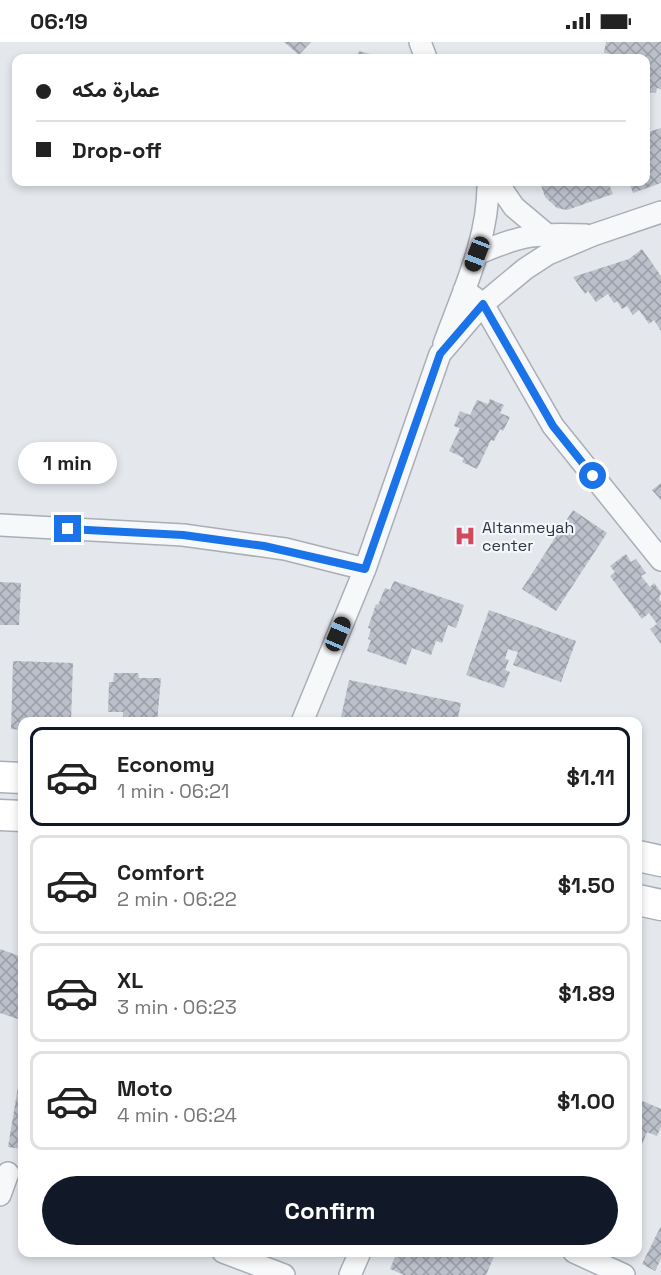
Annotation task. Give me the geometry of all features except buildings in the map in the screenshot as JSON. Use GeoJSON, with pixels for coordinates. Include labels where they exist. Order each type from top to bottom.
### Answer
{"type":"FeatureCollection","features":[{"type":"Feature","properties":{"kind":"main road"},"geometry":{"type":"LineString","coordinates":[[0,777],[18,778]]}},
{"type":"Feature","properties":{"kind":"main road"},"geometry":{"type":"LineString","coordinates":[[0,815],[18,816]]}},
{"type":"Feature","properties":{"kind":"main road"},"geometry":{"type":"LineString","coordinates":[[642,857],[661,861]]}},
{"type":"Feature","properties":{"kind":"main road"},"geometry":{"type":"LineString","coordinates":[[642,901],[661,905]]}},
{"type":"Feature","properties":{"kind":"street"},"geometry":{"type":"LineString","coordinates":[[304,717],[365,569],[477,254],[489,210],[488,186]]}},
{"type":"Feature","properties":{"kind":"street"},"geometry":{"type":"LineString","coordinates":[[500,186],[514,207],[545,233]]}},
{"type":"Feature","properties":{"kind":"street"},"geometry":{"type":"LineString","coordinates":[[512,277],[519,237],[514,207]]}},
{"type":"Feature","properties":{"kind":"street"},"geometry":{"type":"LineString","coordinates":[[440,354],[483,304],[512,277],[548,254],[592,235],[661,212]]}},
{"type":"Feature","properties":{"kind":"street"},"geometry":{"type":"LineString","coordinates":[[477,254],[519,237],[545,233],[592,235]]}},
{"type":"Feature","properties":{"kind":"street"},"geometry":{"type":"LineString","coordinates":[[464,290],[483,304],[553,426],[661,560]]}},
{"type":"Feature","properties":{"kind":"street"},"geometry":{"type":"LineString","coordinates":[[0,525],[183,535],[285,549],[365,569]]}},
{"type":"Feature","properties":{"kind":"street"},"geometry":{"type":"LineString","coordinates":[[0,1195],[10,1174]]}},
{"type":"Feature","properties":{"kind":"street"},"geometry":{"type":"LineString","coordinates":[[236,1257],[284,1275]]}},
{"type":"Feature","properties":{"kind":"street"},"geometry":{"type":"LineString","coordinates":[[350,1275],[358,1257]]}},
{"type":"Feature","properties":{"kind":"street"},"geometry":{"type":"LineString","coordinates":[[585,1257],[624,1275]]}},
{"type":"Feature","properties":{"kind":"place","name":"Altanmeyah center"},"geometry":{"type":"Point","coordinates":[465,536]}},
{"type":"Feature","properties":{"kind":"route"},"geometry":{"type":"LineString","coordinates":[[68,529],[183,535],[285,549],[365,569],[440,354],[483,304],[553,426],[593,476]]}}]}
